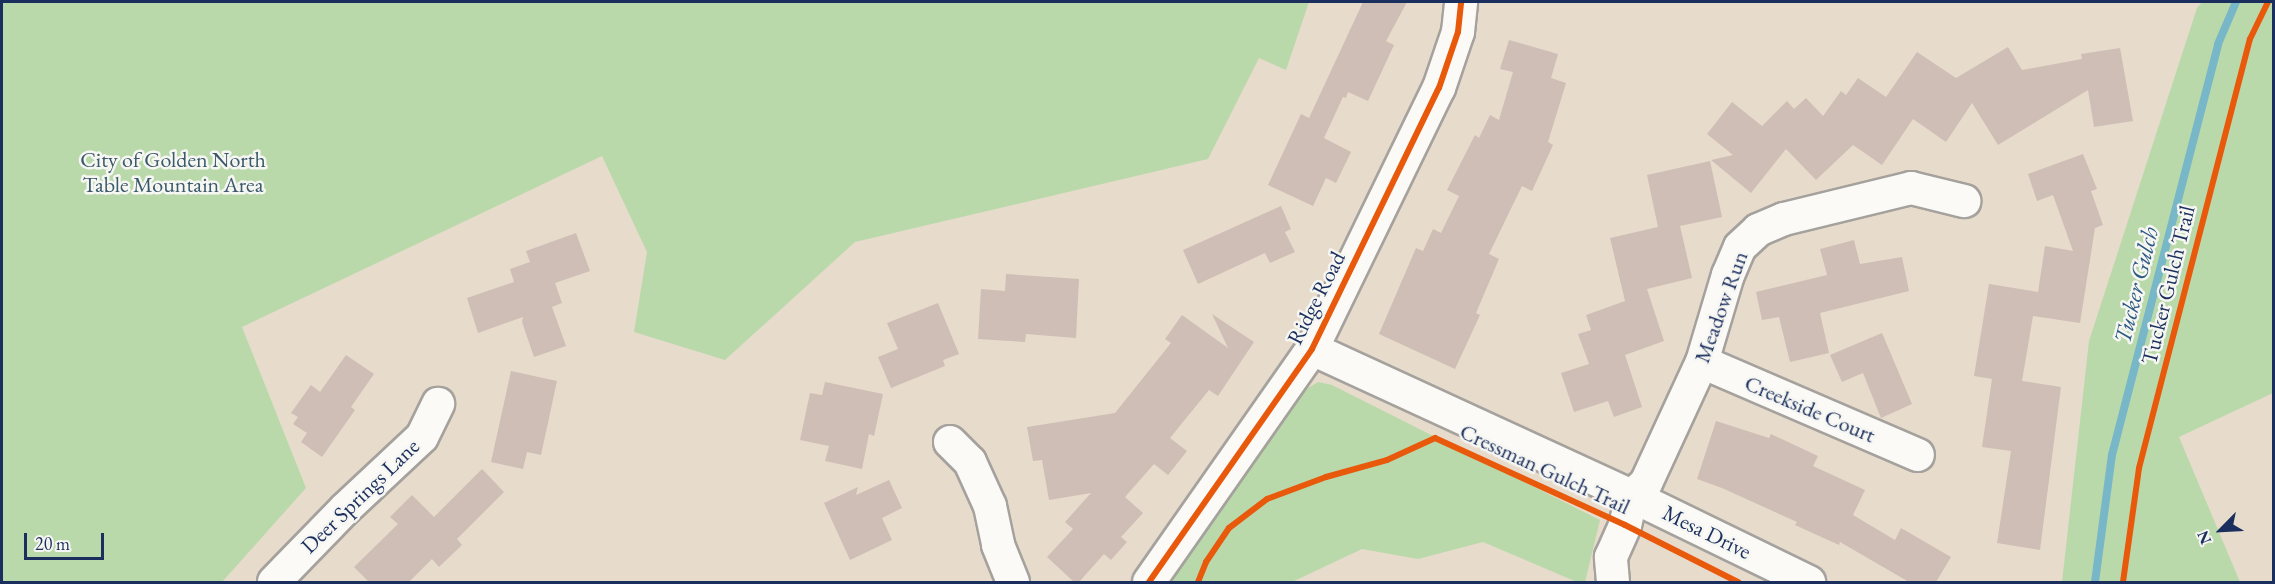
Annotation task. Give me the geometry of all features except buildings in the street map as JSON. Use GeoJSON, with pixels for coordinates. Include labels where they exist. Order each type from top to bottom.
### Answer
{"type":"FeatureCollection","features":[{"type":"Feature","properties":{"kind":"street","name":"Ridge Road"},"geometry":{"type":"LineString","coordinates":[[1149,582],[1312,349],[1439,88],[1458,32],[1461,2]]}},
{"type":"Feature","properties":{"kind":"street","name":"Meadow Run"},"geometry":{"type":"LineString","coordinates":[[1613,582],[1611,557],[1625,525],[1632,496],[1646,483],[1702,362],[1728,274],[1740,247],[1758,230],[1784,219],[1911,188],[1964,201]]}},
{"type":"Feature","properties":{"kind":"street","name":"Mesa Drive"},"geometry":{"type":"LineString","coordinates":[[1312,349],[1632,496],[1807,582]]}},
{"type":"Feature","properties":{"kind":"street","name":"Creekside Court"},"geometry":{"type":"LineString","coordinates":[[1702,362],[1918,455]]}},
{"type":"Feature","properties":{"kind":"street","name":"Deer Springs Lane"},"geometry":{"type":"LineString","coordinates":[[274,582],[345,509],[422,436],[438,404]]}},
{"type":"Feature","properties":{"kind":"street"},"geometry":{"type":"LineString","coordinates":[[950,442],[970,462],[990,506],[998,545],[1013,582]]}},
{"type":"Feature","properties":{"kind":"green space","name":"City of Golden North Table Mountain Area"},"geometry":{"type":"Polygon","coordinates":[[[2,2],[1309,2],[1286,70],[1259,58],[1208,159],[855,242],[725,360],[634,332],[647,252],[602,156],[242,327],[306,488],[222,582],[2,582],[2,2]]]}},
{"type":"Feature","properties":{"kind":"green space"},"geometry":{"type":"Polygon","coordinates":[[[2202,2],[2273,2],[2273,393],[2179,437],[2240,582],[2062,582],[2089,341],[2197,8],[2202,2]]]}},
{"type":"Feature","properties":{"kind":"green space"},"geometry":{"type":"Polygon","coordinates":[[[1318,382],[1332,385],[1600,520],[1585,582],[1577,582],[1483,542],[1418,559],[1362,549],[1292,582],[1171,582],[1303,391],[1318,382]]]}},
{"type":"Feature","properties":{"kind":"waterway","name":"Tucker Gulch"},"geometry":{"type":"LineString","coordinates":[[2095,582],[2112,455],[2218,44],[2236,2]]}},
{"type":"Feature","properties":{"kind":"cycle path"},"geometry":{"type":"LineString","coordinates":[[1149,582],[1312,349],[1439,88],[1458,32],[1461,2]]}},
{"type":"Feature","properties":{"kind":"cycle path","name":"Tucker Gulch Trail"},"geometry":{"type":"LineString","coordinates":[[2123,582],[2139,468],[2250,39],[2268,2]]}},
{"type":"Feature","properties":{"kind":"cycle path","name":"Cressman Gulch Trail"},"geometry":{"type":"LineString","coordinates":[[1198,582],[1206,562],[1229,528],[1267,499],[1326,477],[1387,460],[1435,438],[1625,525],[1738,582]]}}]}
